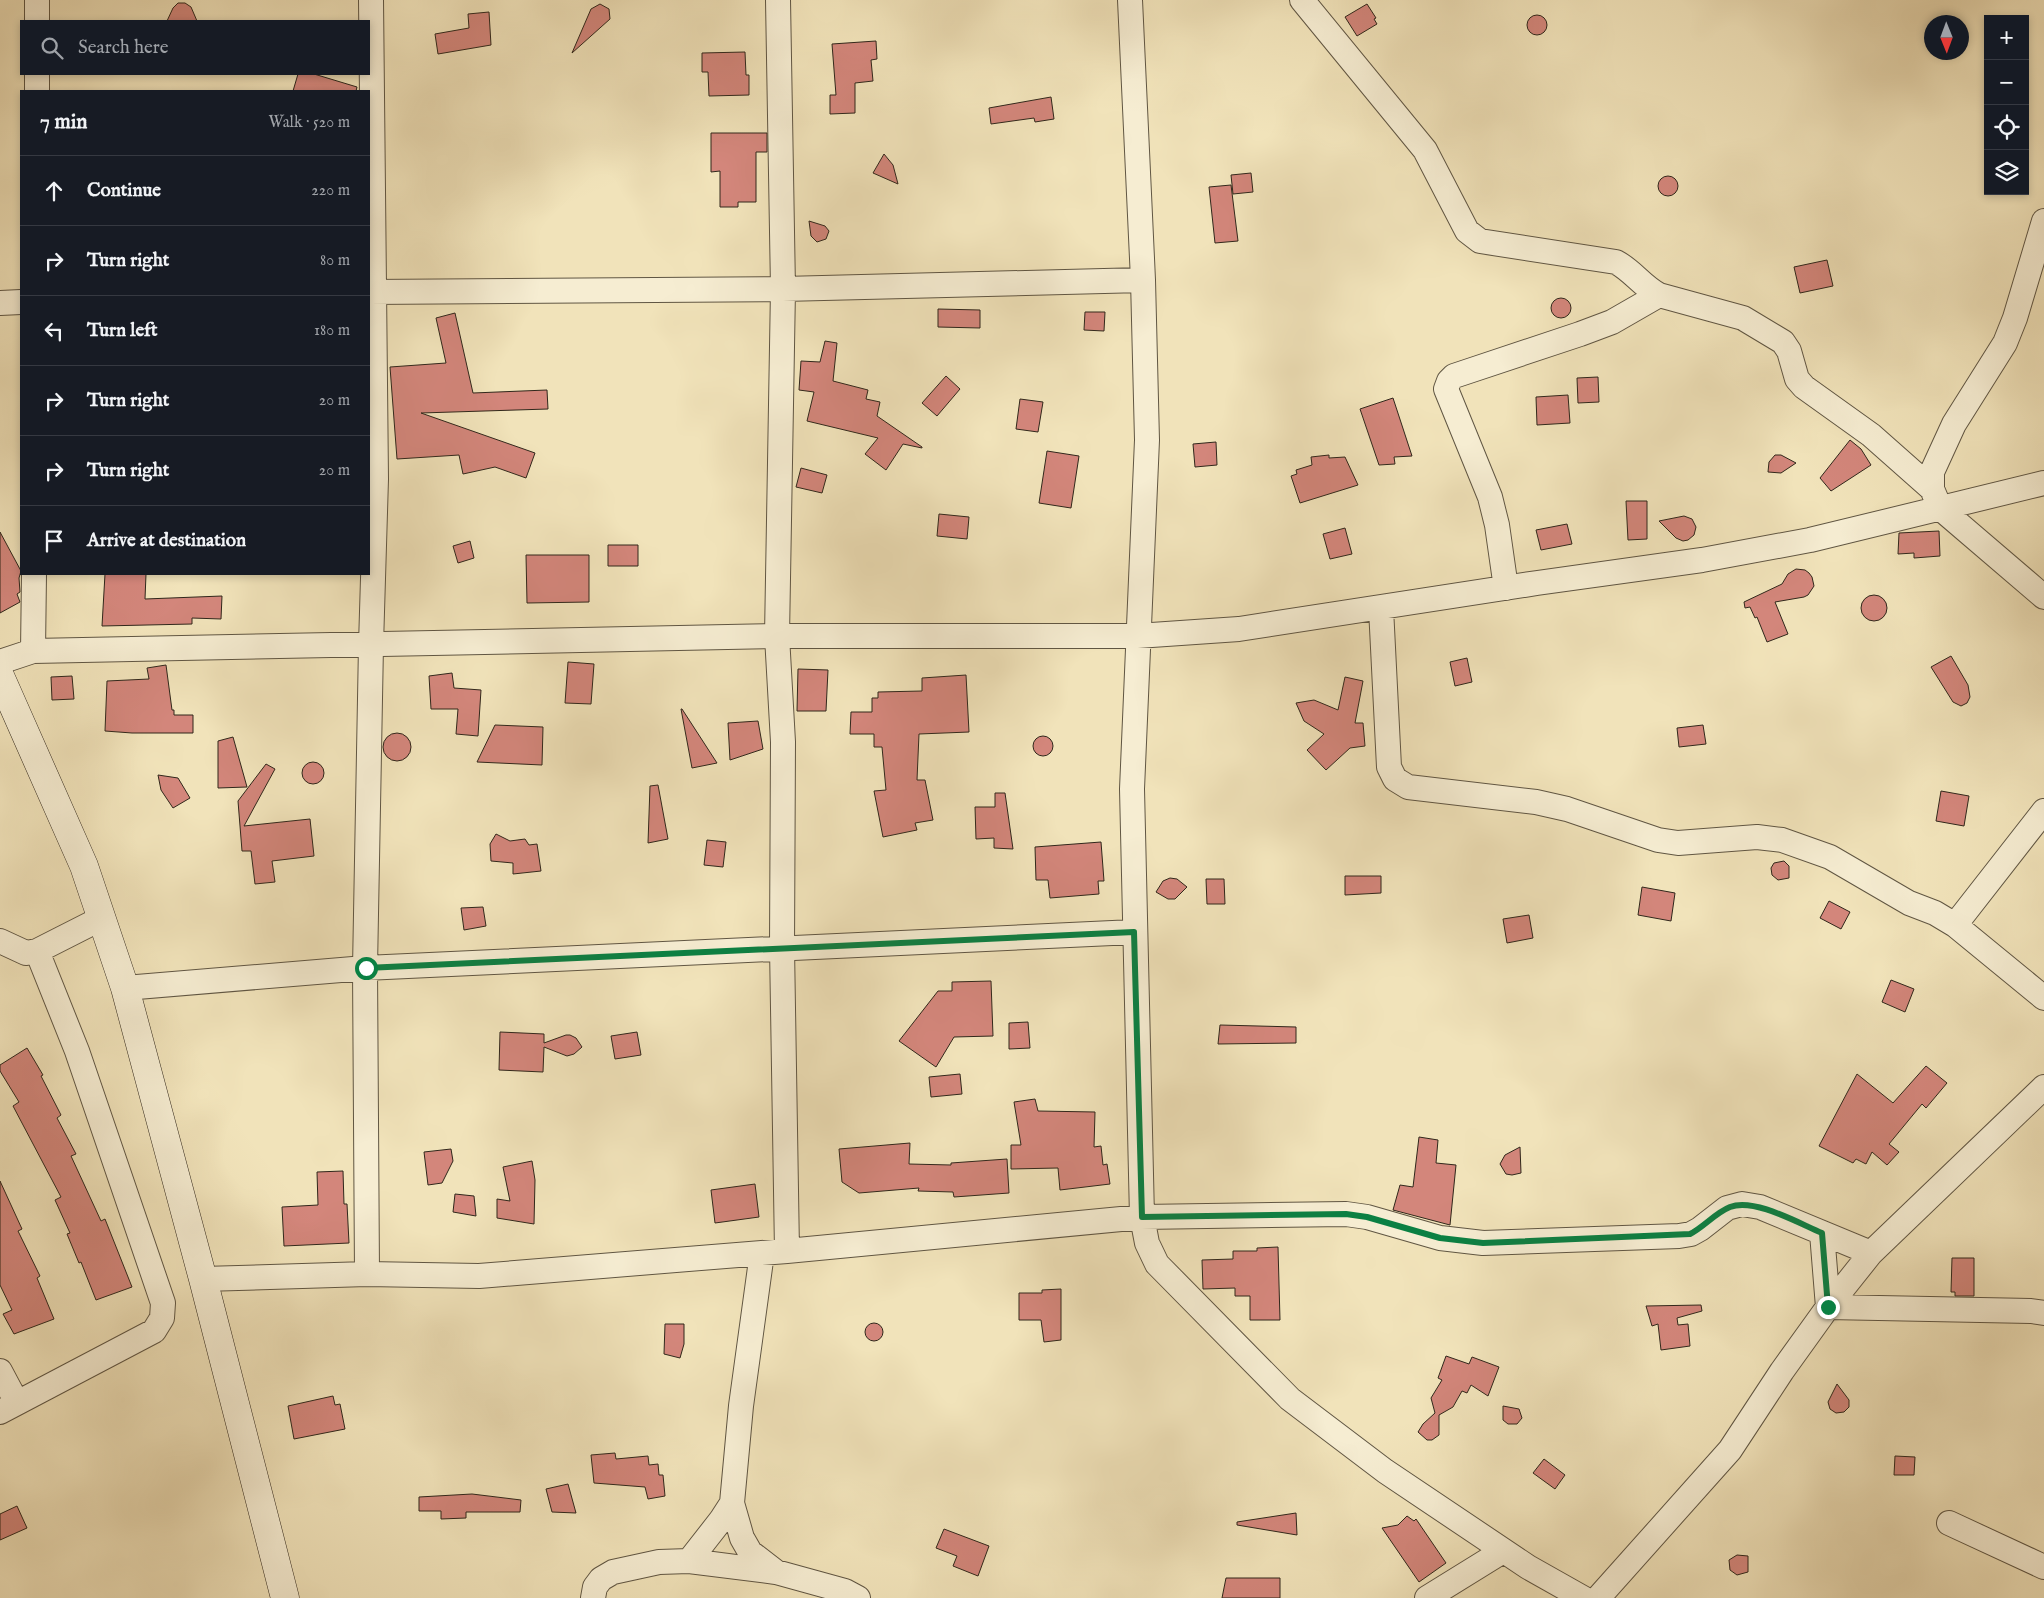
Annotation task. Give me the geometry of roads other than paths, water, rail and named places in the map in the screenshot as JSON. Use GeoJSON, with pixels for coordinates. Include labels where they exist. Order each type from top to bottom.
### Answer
{"type":"FeatureCollection","features":[{"type":"Feature","properties":{"kind":"main road"},"geometry":{"type":"LineString","coordinates":[[0,676],[84,866],[126,988],[203,1279],[284,1598]]}},
{"type":"Feature","properties":{"kind":"street"},"geometry":{"type":"LineString","coordinates":[[37,0],[37,20]]}},
{"type":"Feature","properties":{"kind":"street"},"geometry":{"type":"LineString","coordinates":[[367,1274],[366,968],[370,645],[376,479],[371,292],[371,0]]}},
{"type":"Feature","properties":{"kind":"street"},"geometry":{"type":"LineString","coordinates":[[778,0],[784,289],[777,636],[783,742],[782,947],[787,1252]]}},
{"type":"Feature","properties":{"kind":"street"},"geometry":{"type":"LineString","coordinates":[[1130,0],[1143,280],[1147,440],[1137,636],[1132,789],[1142,1217],[1147,1243],[1157,1264],[1290,1399],[1384,1470],[1528,1567],[1582,1598]]}},
{"type":"Feature","properties":{"kind":"street"},"geometry":{"type":"LineString","coordinates":[[1302,0],[1424,150],[1472,237],[1480,241],[1616,262],[1626,268],[1648,289],[1659,295],[1743,318],[1782,342],[1789,350],[1797,379],[1804,387],[1871,435],[1936,498],[2044,597]]}},
{"type":"Feature","properties":{"kind":"street"},"geometry":{"type":"LineString","coordinates":[[37,75],[37,90]]}},
{"type":"Feature","properties":{"kind":"street"},"geometry":{"type":"LineString","coordinates":[[1936,498],[1932,472],[1954,424],[2005,342],[2012,326],[2044,221]]}},
{"type":"Feature","properties":{"kind":"street"},"geometry":{"type":"LineString","coordinates":[[371,292],[784,289],[1143,280]]}},
{"type":"Feature","properties":{"kind":"street"},"geometry":{"type":"LineString","coordinates":[[1506,588],[1497,525],[1490,497],[1446,389],[1449,380],[1454,376],[1612,322],[1659,295]]}},
{"type":"Feature","properties":{"kind":"street"},"geometry":{"type":"LineString","coordinates":[[0,302],[20,302]]}},
{"type":"Feature","properties":{"kind":"street"},"geometry":{"type":"LineString","coordinates":[[0,662],[33,651],[777,636],[1137,636],[1239,628],[1702,560],[1810,540],[1936,498],[2044,483]]}},
{"type":"Feature","properties":{"kind":"street"},"geometry":{"type":"LineString","coordinates":[[33,651],[34,575]]}},
{"type":"Feature","properties":{"kind":"street"},"geometry":{"type":"LineString","coordinates":[[1381,608],[1389,767],[1394,779],[1408,788],[1536,802],[1567,809],[1658,840],[1678,843],[1757,837],[1782,840],[1830,857],[1909,903],[1935,913],[1956,925],[2044,998]]}},
{"type":"Feature","properties":{"kind":"street"},"geometry":{"type":"LineString","coordinates":[[1956,925],[2044,811]]}},
{"type":"Feature","properties":{"kind":"street"},"geometry":{"type":"LineString","coordinates":[[0,941],[26,953],[37,951],[102,918]]}},
{"type":"Feature","properties":{"kind":"street"},"geometry":{"type":"LineString","coordinates":[[126,988],[366,968],[1134,932]]}},
{"type":"Feature","properties":{"kind":"street"},"geometry":{"type":"LineString","coordinates":[[0,1370],[8,1408],[154,1331],[162,1318],[163,1303],[77,1051],[37,951]]}},
{"type":"Feature","properties":{"kind":"street"},"geometry":{"type":"LineString","coordinates":[[1598,1598],[1730,1450],[1782,1371],[1828,1307],[1871,1253],[2044,1087]]}},
{"type":"Feature","properties":{"kind":"street"},"geometry":{"type":"LineString","coordinates":[[203,1279],[367,1274],[479,1276],[787,1252],[1142,1217],[1346,1214],[1367,1217],[1440,1238],[1483,1243],[1685,1235],[1700,1229],[1728,1208],[1742,1204],[1760,1207],[1871,1253]]}},
{"type":"Feature","properties":{"kind":"street"},"geometry":{"type":"LineString","coordinates":[[1822,1233],[1828,1307]]}},
{"type":"Feature","properties":{"kind":"street"},"geometry":{"type":"LineString","coordinates":[[762,1254],[741,1406],[732,1503],[742,1538],[750,1552],[776,1572]]}},
{"type":"Feature","properties":{"kind":"street"},"geometry":{"type":"LineString","coordinates":[[1828,1307],[2022,1310],[2044,1313]]}},
{"type":"Feature","properties":{"kind":"street"},"geometry":{"type":"LineString","coordinates":[[689,1561],[717,1527],[732,1503]]}},
{"type":"Feature","properties":{"kind":"street"},"geometry":{"type":"LineString","coordinates":[[1949,1523],[2044,1567]]}},
{"type":"Feature","properties":{"kind":"street"},"geometry":{"type":"LineString","coordinates":[[1427,1598],[1504,1551]]}},
{"type":"Feature","properties":{"kind":"street"},"geometry":{"type":"LineString","coordinates":[[593,1598],[595,1587],[601,1579],[613,1572],[659,1562],[689,1561],[776,1572],[845,1591],[858,1598]]}}]}
